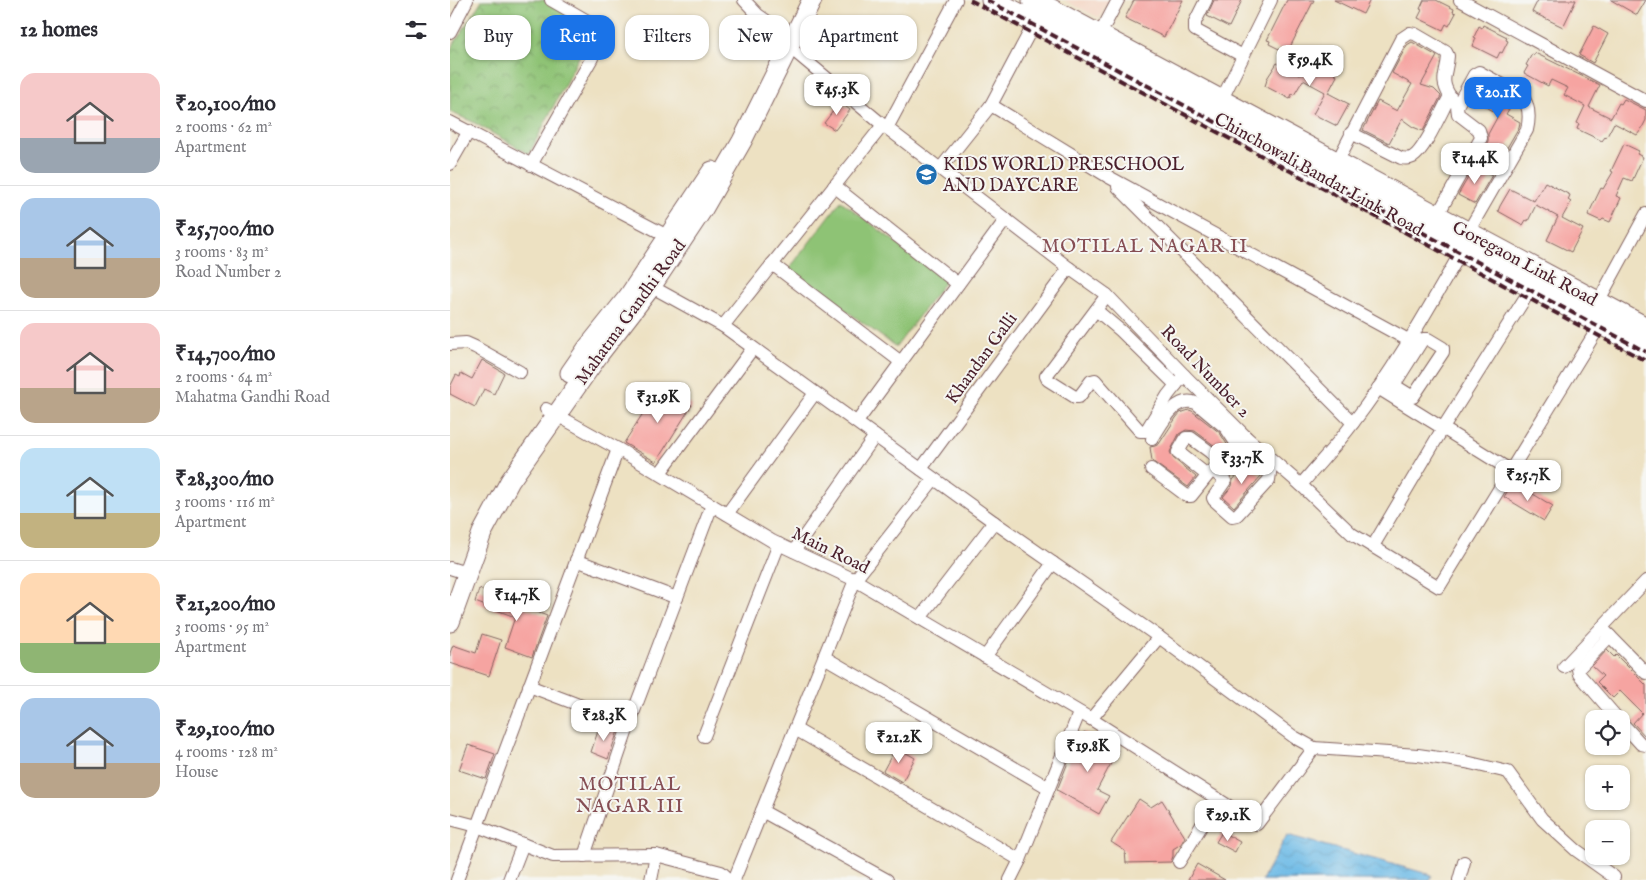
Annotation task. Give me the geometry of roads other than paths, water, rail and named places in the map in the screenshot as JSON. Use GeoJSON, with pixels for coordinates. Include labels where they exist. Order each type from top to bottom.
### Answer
{"type":"FeatureCollection","features":[{"type":"Feature","properties":{"kind":"main road","name":"Mahatma Gandhi Road"},"geometry":{"type":"LineString","coordinates":[[790,25],[798,0]]}},
{"type":"Feature","properties":{"kind":"main road","name":"Mahatma Gandhi Road"},"geometry":{"type":"LineString","coordinates":[[790,33],[812,0]]}},
{"type":"Feature","properties":{"kind":"main road","name":"Chinchowali Bandar Link Road"},"geometry":{"type":"LineString","coordinates":[[992,0],[1217,108],[1464,242],[1532,287],[1646,348]]}},
{"type":"Feature","properties":{"kind":"main road","name":"Goregaon Link Road"},"geometry":{"type":"LineString","coordinates":[[1033,0],[1100,34],[1217,108],[1337,162],[1437,216],[1464,242],[1598,302],[1646,328]]}},
{"type":"Feature","properties":{"kind":"main road","name":"Mahatma Gandhi Road"},"geometry":{"type":"LineString","coordinates":[[450,592],[477,524],[490,497],[551,411],[588,347],[628,297],[645,284],[674,240],[704,209],[742,142],[777,60]]}},
{"type":"Feature","properties":{"kind":"main road","name":"Mahatma Gandhi Road"},"geometry":{"type":"LineString","coordinates":[[450,622],[458,571]]}},
{"type":"Feature","properties":{"kind":"street"},"geometry":{"type":"LineString","coordinates":[[450,32],[467,0]]}},
{"type":"Feature","properties":{"kind":"street","name":"Road Number 2"},"geometry":{"type":"LineString","coordinates":[[744,0],[758,15]]}},
{"type":"Feature","properties":{"kind":"street"},"geometry":{"type":"LineString","coordinates":[[723,326],[834,186],[885,127],[956,0]]}},
{"type":"Feature","properties":{"kind":"street"},"geometry":{"type":"LineString","coordinates":[[1100,34],[1118,0]]}},
{"type":"Feature","properties":{"kind":"street"},"geometry":{"type":"LineString","coordinates":[[1206,0],[1195,22],[1195,30],[1243,56]]}},
{"type":"Feature","properties":{"kind":"street"},"geometry":{"type":"LineString","coordinates":[[1217,108],[1271,0]]}},
{"type":"Feature","properties":{"kind":"street"},"geometry":{"type":"LineString","coordinates":[[1460,0],[1646,100]]}},
{"type":"Feature","properties":{"kind":"street"},"geometry":{"type":"LineString","coordinates":[[531,165],[592,58],[595,48],[596,38],[590,23],[557,1]]}},
{"type":"Feature","properties":{"kind":"street"},"geometry":{"type":"LineString","coordinates":[[940,168],[991,105],[1035,22]]}},
{"type":"Feature","properties":{"kind":"street"},"geometry":{"type":"LineString","coordinates":[[1337,162],[1351,133],[1401,38],[1410,32],[1446,52],[1448,56],[1444,86],[1450,96],[1422,146],[1413,157],[1401,158],[1351,133]]}},
{"type":"Feature","properties":{"kind":"street","name":"Road Number 2"},"geometry":{"type":"LineString","coordinates":[[790,44],[885,127],[1069,268],[1108,295],[1180,380],[1242,442],[1301,484],[1352,534],[1439,587],[1600,325]]}},
{"type":"Feature","properties":{"kind":"street"},"geometry":{"type":"LineString","coordinates":[[1385,384],[1527,130],[1529,109],[1521,95],[1479,72],[1474,75],[1457,106],[1458,114],[1479,130],[1480,138],[1437,216]]}},
{"type":"Feature","properties":{"kind":"street"},"geometry":{"type":"LineString","coordinates":[[991,105],[1107,176],[1410,341]]}},
{"type":"Feature","properties":{"kind":"street"},"geometry":{"type":"LineString","coordinates":[[450,122],[674,240]]}},
{"type":"Feature","properties":{"kind":"street"},"geometry":{"type":"LineString","coordinates":[[450,164],[469,131]]}},
{"type":"Feature","properties":{"kind":"street"},"geometry":{"type":"LineString","coordinates":[[1107,176],[1353,423]]}},
{"type":"Feature","properties":{"kind":"street"},"geometry":{"type":"LineString","coordinates":[[834,186],[958,284]]}},
{"type":"Feature","properties":{"kind":"street"},"geometry":{"type":"LineString","coordinates":[[1598,302],[1646,214]]}},
{"type":"Feature","properties":{"kind":"street"},"geometry":{"type":"LineString","coordinates":[[856,422],[1006,219]]}},
{"type":"Feature","properties":{"kind":"street"},"geometry":{"type":"LineString","coordinates":[[772,264],[901,362]]}},
{"type":"Feature","properties":{"kind":"street","name":"Khandan Galli"},"geometry":{"type":"LineString","coordinates":[[921,469],[1069,268]]}},
{"type":"Feature","properties":{"kind":"street"},"geometry":{"type":"LineString","coordinates":[[645,284],[723,326],[994,522],[1159,637],[1294,737],[1314,748],[1418,755],[1466,762],[1508,772],[1542,819],[1576,850],[1614,877]]}},
{"type":"Feature","properties":{"kind":"street"},"geometry":{"type":"LineString","coordinates":[[1373,546],[1443,428],[1532,287]]}},
{"type":"Feature","properties":{"kind":"street"},"geometry":{"type":"LineString","coordinates":[[1096,310],[1180,380],[1146,431],[1140,430],[1095,380],[1091,381],[1080,397],[1048,380],[1046,376],[1096,310],[1108,295]]}},
{"type":"Feature","properties":{"kind":"street"},"geometry":{"type":"LineString","coordinates":[[1301,484],[1353,423],[1385,384],[1423,339],[1428,339],[1443,348],[1443,352],[1413,397],[1385,384]]}},
{"type":"Feature","properties":{"kind":"street"},"geometry":{"type":"LineString","coordinates":[[450,344],[466,343],[475,346],[520,372]]}},
{"type":"Feature","properties":{"kind":"street"},"geometry":{"type":"LineString","coordinates":[[660,473],[753,348]]}},
{"type":"Feature","properties":{"kind":"street"},"geometry":{"type":"LineString","coordinates":[[1385,384],[1443,428],[1510,470]]}},
{"type":"Feature","properties":{"kind":"street"},"geometry":{"type":"LineString","coordinates":[[727,514],[815,393]]}},
{"type":"Feature","properties":{"kind":"street"},"geometry":{"type":"LineString","coordinates":[[1152,439],[1172,410],[1183,402],[1190,401],[1196,403],[1242,442],[1270,474],[1269,480],[1237,515],[1232,516],[1213,498],[1225,481],[1216,470]]}},
{"type":"Feature","properties":{"kind":"street","name":"Main Road"},"geometry":{"type":"LineString","coordinates":[[551,411],[779,544],[855,580],[920,618],[1091,719],[1257,824],[1314,748]]}},
{"type":"Feature","properties":{"kind":"street"},"geometry":{"type":"LineString","coordinates":[[794,551],[875,436]]}},
{"type":"Feature","properties":{"kind":"street"},"geometry":{"type":"LineString","coordinates":[[1151,468],[1187,496],[1191,496],[1242,442]]}},
{"type":"Feature","properties":{"kind":"street"},"geometry":{"type":"LineString","coordinates":[[457,880],[618,449]]}},
{"type":"Feature","properties":{"kind":"street"},"geometry":{"type":"LineString","coordinates":[[734,880],[855,580],[934,479]]}},
{"type":"Feature","properties":{"kind":"street"},"geometry":{"type":"LineString","coordinates":[[584,856],[628,724],[712,505]]}},
{"type":"Feature","properties":{"kind":"street"},"geometry":{"type":"LineString","coordinates":[[920,618],[994,522]]}},
{"type":"Feature","properties":{"kind":"street"},"geometry":{"type":"LineString","coordinates":[[704,736],[779,544]]}},
{"type":"Feature","properties":{"kind":"street"},"geometry":{"type":"LineString","coordinates":[[576,560],[677,598]]}},
{"type":"Feature","properties":{"kind":"street"},"geometry":{"type":"LineString","coordinates":[[985,657],[1053,563]]}},
{"type":"Feature","properties":{"kind":"street"},"geometry":{"type":"LineString","coordinates":[[1610,710],[1579,674],[1578,669],[1646,581]]}},
{"type":"Feature","properties":{"kind":"street"},"geometry":{"type":"LineString","coordinates":[[1564,667],[1606,631]]}},
{"type":"Feature","properties":{"kind":"street"},"geometry":{"type":"LineString","coordinates":[[1606,631],[1646,673]]}},
{"type":"Feature","properties":{"kind":"street"},"geometry":{"type":"LineString","coordinates":[[1091,719],[1159,637]]}},
{"type":"Feature","properties":{"kind":"street"},"geometry":{"type":"LineString","coordinates":[[824,656],[1049,788]]}},
{"type":"Feature","properties":{"kind":"street"},"geometry":{"type":"LineString","coordinates":[[529,686],[628,724]]}},
{"type":"Feature","properties":{"kind":"street"},"geometry":{"type":"LineString","coordinates":[[1010,880],[1020,860],[1078,713]]}},
{"type":"Feature","properties":{"kind":"street"},"geometry":{"type":"LineString","coordinates":[[795,729],[1020,860]]}},
{"type":"Feature","properties":{"kind":"street"},"geometry":{"type":"LineString","coordinates":[[1630,732],[1640,744],[1646,745]]}},
{"type":"Feature","properties":{"kind":"street"},"geometry":{"type":"LineString","coordinates":[[1179,862],[1218,799]]}},
{"type":"Feature","properties":{"kind":"street"},"geometry":{"type":"LineString","coordinates":[[762,811],[887,880]]}},
{"type":"Feature","properties":{"kind":"street"},"geometry":{"type":"LineString","coordinates":[[450,819],[477,826],[553,856],[656,856],[721,872],[730,880]]}},
{"type":"Feature","properties":{"kind":"street"},"geometry":{"type":"LineString","coordinates":[[509,880],[523,844]]}},
{"type":"Feature","properties":{"kind":"street"},"geometry":{"type":"LineString","coordinates":[[651,880],[656,856]]}},
{"type":"Feature","properties":{"kind":"street"},"geometry":{"type":"LineString","coordinates":[[1459,880],[1464,862]]}},
{"type":"Feature","properties":{"kind":"water"},"geometry":{"type":"Polygon","coordinates":[[[1287,835],[1432,875],[1430,880],[1262,880],[1287,835]]]}},
{"type":"Feature","properties":{"kind":"railway"},"geometry":{"type":"LineString","coordinates":[[970,0],[1646,361]]}},
{"type":"Feature","properties":{"kind":"railway"},"geometry":{"type":"LineString","coordinates":[[987,0],[1646,352]]}},
{"type":"Feature","properties":{"kind":"place","name":"KIDS WORLD PRESCHOOL AND DAYCARE"},"geometry":{"type":"Point","coordinates":[927,174]}},
{"type":"Feature","properties":{"kind":"district","name":"MOTILAL NAGAR II"},"geometry":{"type":"Point","coordinates":[1145,245]}},
{"type":"Feature","properties":{"kind":"district","name":"MOTILAL NAGAR III"},"geometry":{"type":"Point","coordinates":[630,794]}}]}
